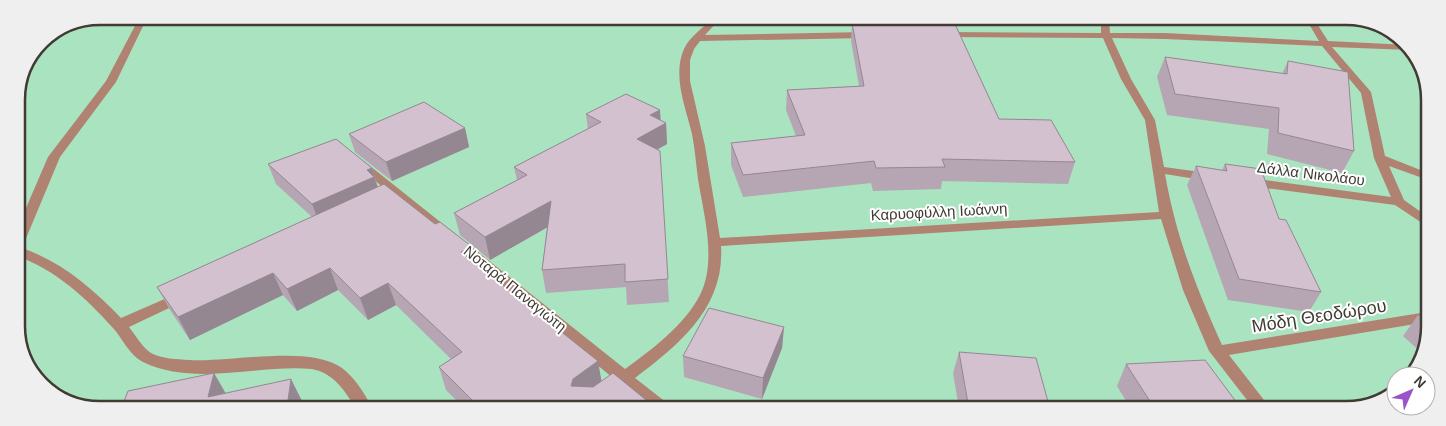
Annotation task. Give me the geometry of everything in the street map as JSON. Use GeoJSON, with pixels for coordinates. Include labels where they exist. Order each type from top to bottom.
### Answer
{"type":"FeatureCollection","features":[{"type":"Feature","properties":{"kind":"street"},"geometry":{"type":"LineString","coordinates":[[25,225],[54,157],[111,82],[140,25]]}},
{"type":"Feature","properties":{"kind":"street"},"geometry":{"type":"LineString","coordinates":[[593,401],[670,341],[696,313],[706,296],[714,275],[714,242],[698,135],[685,96],[686,65],[689,48],[711,25]]}},
{"type":"Feature","properties":{"kind":"street"},"geometry":{"type":"LineString","coordinates":[[1105,25],[1106,35],[1126,79],[1150,120],[1166,216],[1190,290],[1217,351],[1257,401]]}},
{"type":"Feature","properties":{"kind":"street"},"geometry":{"type":"LineString","coordinates":[[1314,25],[1325,44],[1366,92],[1380,158],[1399,202],[1421,218]]}},
{"type":"Feature","properties":{"kind":"street"},"geometry":{"type":"LineString","coordinates":[[938,34],[1106,35],[1399,48]]}},
{"type":"Feature","properties":{"kind":"street"},"geometry":{"type":"LineString","coordinates":[[700,38],[878,35]]}},
{"type":"Feature","properties":{"kind":"street","name":"Νοταρά Παναγιώτη"},"geometry":{"type":"LineString","coordinates":[[352,157],[652,401]]}},
{"type":"Feature","properties":{"kind":"street"},"geometry":{"type":"LineString","coordinates":[[1380,158],[1421,174]]}},
{"type":"Feature","properties":{"kind":"street"},"geometry":{"type":"LineString","coordinates":[[1159,170],[1216,178]]}},
{"type":"Feature","properties":{"kind":"street","name":"Δάλλα Νικολάου"},"geometry":{"type":"LineString","coordinates":[[1236,180],[1399,202]]}},
{"type":"Feature","properties":{"kind":"street"},"geometry":{"type":"LineString","coordinates":[[380,202],[398,194]]}},
{"type":"Feature","properties":{"kind":"street","name":"Καρυοφύλλη Ιωάννη"},"geometry":{"type":"LineString","coordinates":[[714,242],[1166,216]]}},
{"type":"Feature","properties":{"kind":"street"},"geometry":{"type":"LineString","coordinates":[[25,254],[56,267],[79,284],[120,325],[134,345],[148,358],[166,364],[187,366],[309,362],[335,371],[359,401]]}},
{"type":"Feature","properties":{"kind":"street"},"geometry":{"type":"LineString","coordinates":[[120,325],[192,291]]}},
{"type":"Feature","properties":{"kind":"street","name":"Μόδη Θεοδώρου"},"geometry":{"type":"LineString","coordinates":[[1217,351],[1421,318]]}},
{"type":"Feature","properties":{"kind":"green space"},"geometry":{"type":"Polygon","coordinates":[[[100,25],[1356,26],[1375,31],[1399,47],[1413,67],[1420,86],[1421,326],[1418,345],[1409,366],[1386,366],[1386,389],[1375,395],[1351,401],[90,400],[71,395],[51,382],[38,368],[26,340],[25,95],[31,71],[47,47],[71,31],[86,26],[100,25]]]}},
{"type":"Feature","properties":{"kind":"building"},"geometry":{"type":"Polygon","coordinates":[[[852,25],[955,25],[999,119],[1051,120],[1075,162],[942,159],[945,167],[876,168],[874,161],[743,175],[731,143],[805,135],[787,90],[864,86],[852,25]]]}},
{"type":"Feature","properties":{"kind":"building"},"geometry":{"type":"Polygon","coordinates":[[[1165,57],[1287,74],[1288,61],[1348,72],[1354,151],[1278,133],[1279,108],[1175,94],[1165,57]]]}},
{"type":"Feature","properties":{"kind":"building"},"geometry":{"type":"Polygon","coordinates":[[[626,94],[660,110],[650,115],[666,123],[637,139],[660,151],[668,279],[625,282],[625,264],[542,270],[551,201],[485,237],[454,213],[527,175],[514,167],[601,122],[586,114],[626,94]]]}},
{"type":"Feature","properties":{"kind":"building"},"geometry":{"type":"Polygon","coordinates":[[[424,102],[465,128],[386,162],[349,134],[424,102]]]}},
{"type":"Feature","properties":{"kind":"building"},"geometry":{"type":"Polygon","coordinates":[[[336,139],[372,168],[367,170],[374,177],[312,204],[268,164],[336,139]]]}},
{"type":"Feature","properties":{"kind":"building"},"geometry":{"type":"Polygon","coordinates":[[[1225,164],[1261,169],[1279,219],[1286,220],[1321,292],[1239,279],[1196,166],[1227,171],[1225,164]]]}},
{"type":"Feature","properties":{"kind":"building"},"geometry":{"type":"Polygon","coordinates":[[[384,184],[435,224],[440,222],[471,246],[461,252],[598,361],[573,379],[571,386],[593,387],[613,373],[647,401],[473,401],[439,367],[462,352],[388,283],[360,298],[330,268],[287,289],[273,273],[178,317],[157,287],[384,184]]]}},
{"type":"Feature","properties":{"kind":"building"},"geometry":{"type":"Polygon","coordinates":[[[709,308],[784,327],[763,378],[683,356],[709,308]]]}},
{"type":"Feature","properties":{"kind":"building"},"geometry":{"type":"Polygon","coordinates":[[[959,352],[1036,358],[1048,401],[968,401],[959,352]]]}},
{"type":"Feature","properties":{"kind":"building"},"geometry":{"type":"Polygon","coordinates":[[[1205,360],[1236,401],[1150,401],[1126,364],[1205,360]]]}},
{"type":"Feature","properties":{"kind":"building"},"geometry":{"type":"Polygon","coordinates":[[[214,373],[208,397],[291,379],[288,401],[124,401],[128,391],[214,373]]]}}]}
